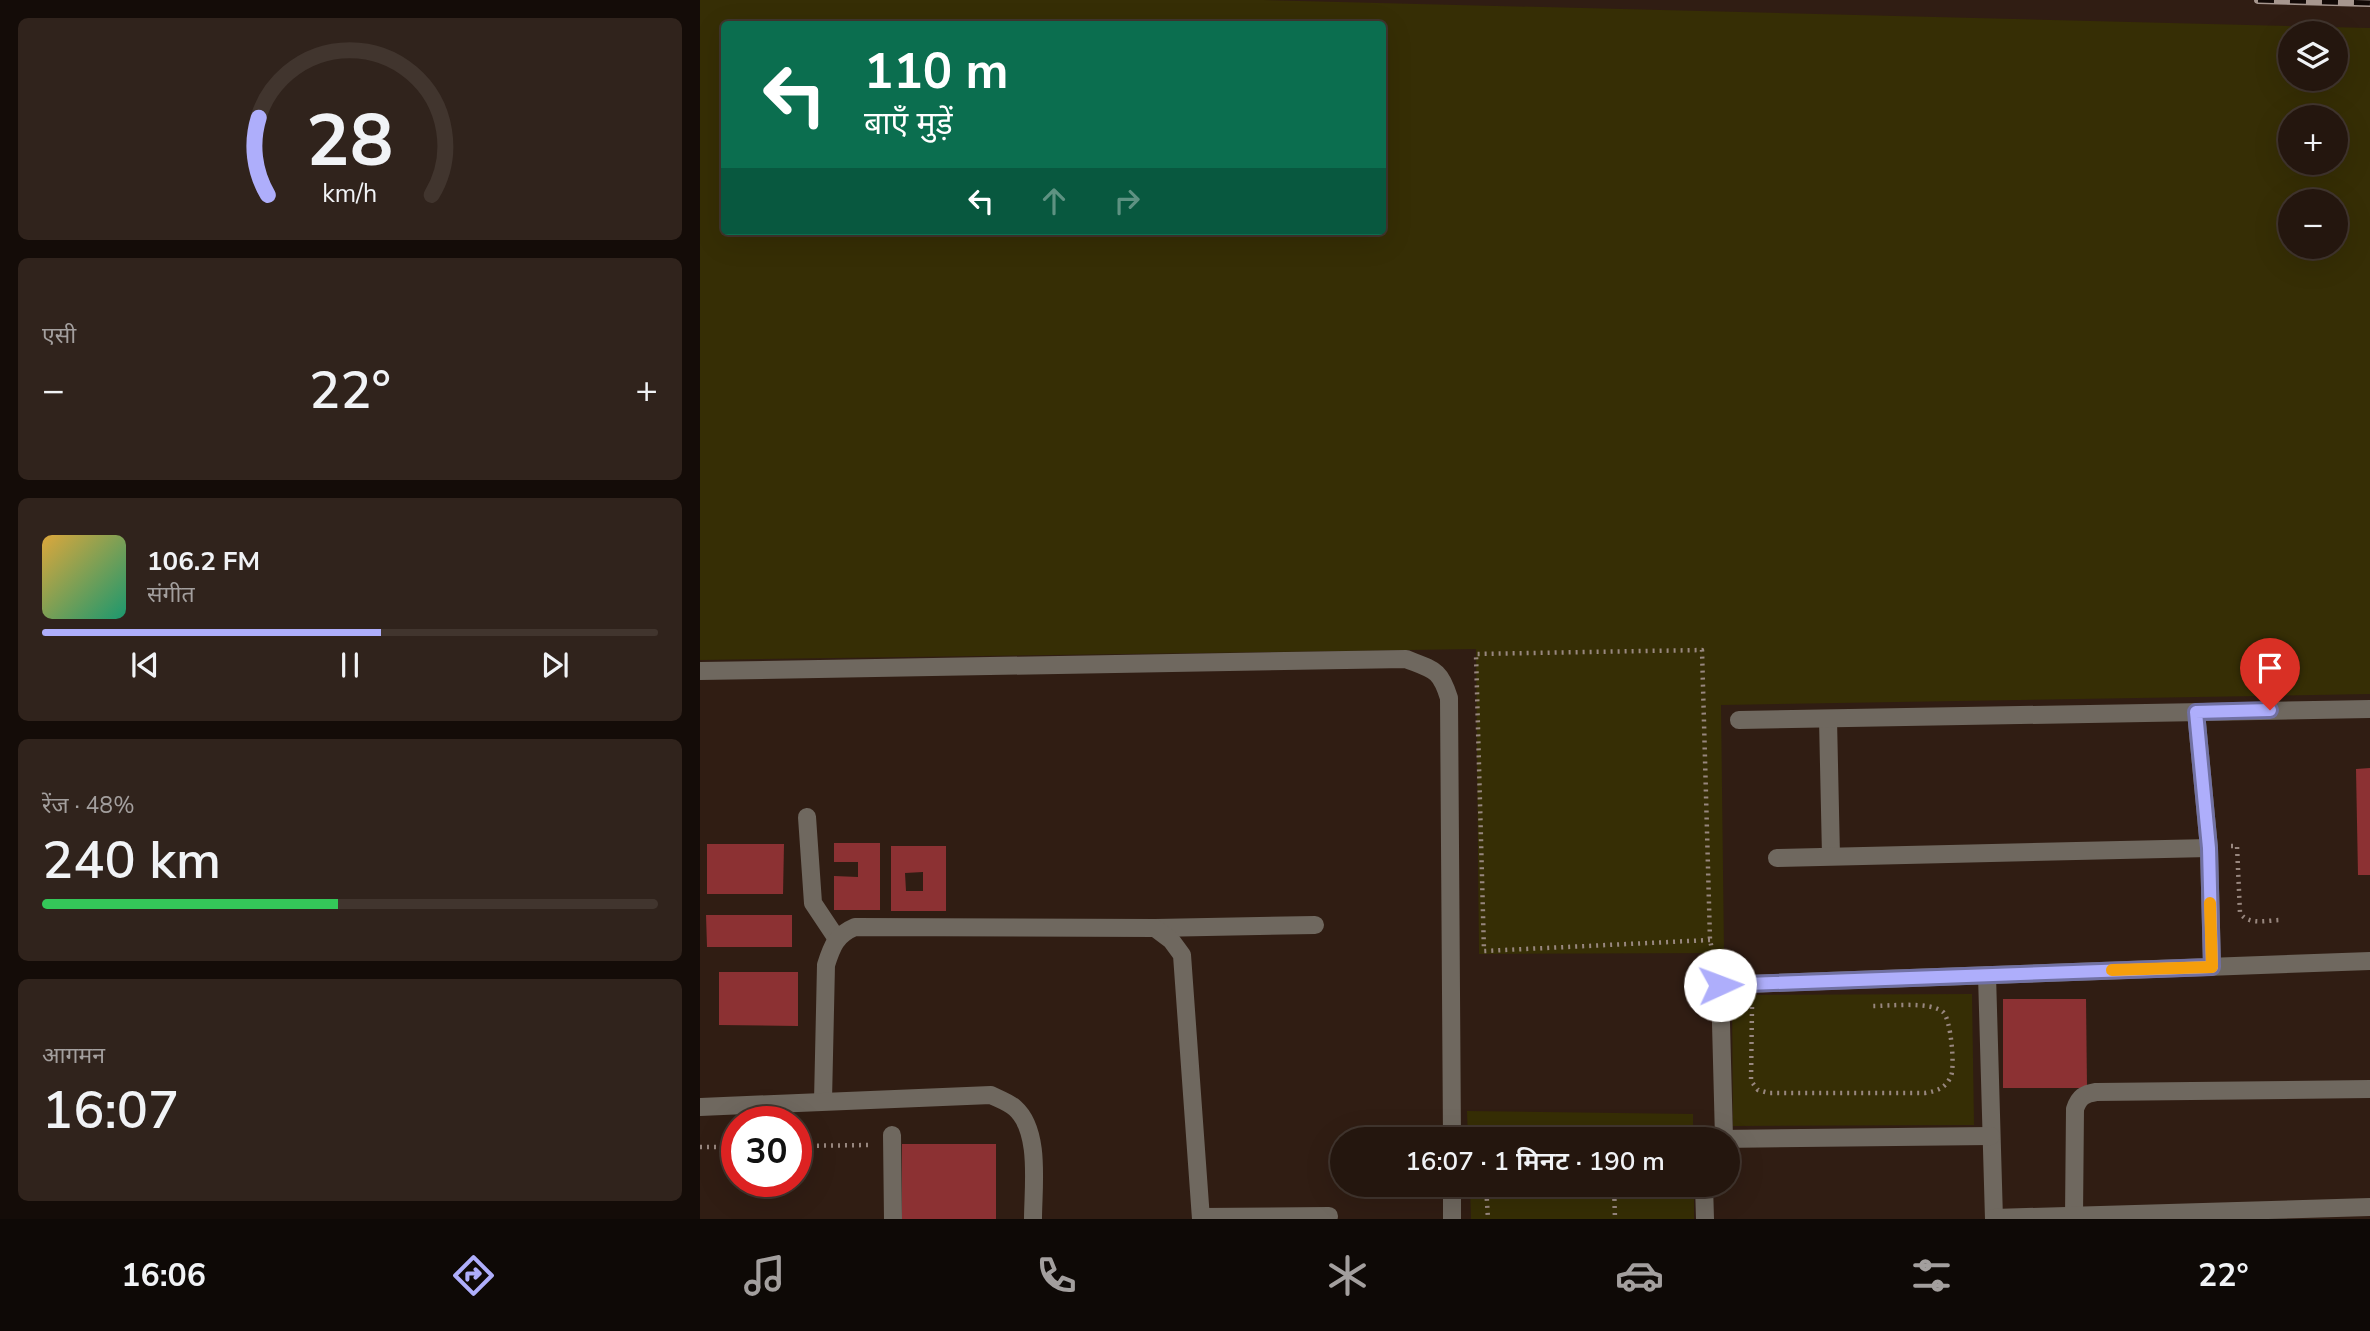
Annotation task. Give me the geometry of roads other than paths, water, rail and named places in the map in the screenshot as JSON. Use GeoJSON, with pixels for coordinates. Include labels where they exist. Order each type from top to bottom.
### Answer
{"type":"FeatureCollection","features":[{"type":"Feature","properties":{"kind":"street"},"geometry":{"type":"LineString","coordinates":[[700,671],[1406,659],[1434,672],[1442,677],[1449,698],[1452,1127]]}},
{"type":"Feature","properties":{"kind":"street"},"geometry":{"type":"LineString","coordinates":[[1739,720],[2370,709]]}},
{"type":"Feature","properties":{"kind":"street"},"geometry":{"type":"LineString","coordinates":[[2196,712],[2209,848],[2212,967]]}},
{"type":"Feature","properties":{"kind":"street"},"geometry":{"type":"LineString","coordinates":[[1828,719],[1831,856]]}},
{"type":"Feature","properties":{"kind":"street"},"geometry":{"type":"LineString","coordinates":[[807,817],[813,903],[837,939]]}},
{"type":"Feature","properties":{"kind":"street"},"geometry":{"type":"LineString","coordinates":[[1777,858],[2209,848]]}},
{"type":"Feature","properties":{"kind":"street"},"geometry":{"type":"LineString","coordinates":[[823,1101],[826,965],[833,944],[842,933],[855,927],[1155,929],[1315,925]]}},
{"type":"Feature","properties":{"kind":"street"},"geometry":{"type":"LineString","coordinates":[[1155,929],[1171,940],[1182,955],[1201,1218],[1329,1216]]}},
{"type":"Feature","properties":{"kind":"street"},"geometry":{"type":"LineString","coordinates":[[1724,1127],[1720,985],[2370,961]]}},
{"type":"Feature","properties":{"kind":"street"},"geometry":{"type":"LineString","coordinates":[[1987,975],[1994,1218],[2370,1207]]}},
{"type":"Feature","properties":{"kind":"street"},"geometry":{"type":"LineString","coordinates":[[2074,1216],[2075,1109],[2077,1101],[2084,1095],[2096,1091],[2370,1089]]}},
{"type":"Feature","properties":{"kind":"street"},"geometry":{"type":"LineString","coordinates":[[700,1107],[991,1095],[1007,1102],[1024,1119],[1032,1142],[1033,1219]]}},
{"type":"Feature","properties":{"kind":"street"},"geometry":{"type":"LineString","coordinates":[[892,1135],[893,1219]]}},
{"type":"Feature","properties":{"kind":"street"},"geometry":{"type":"LineString","coordinates":[[1740,1138],[1991,1136]]}},
{"type":"Feature","properties":{"kind":"street"},"geometry":{"type":"LineString","coordinates":[[1452,1197],[1452,1219]]}},
{"type":"Feature","properties":{"kind":"street"},"geometry":{"type":"LineString","coordinates":[[1704,1197],[1705,1219]]}},
{"type":"Feature","properties":{"kind":"railway"},"geometry":{"type":"LineString","coordinates":[[2258,0],[2370,3]]}}]}
